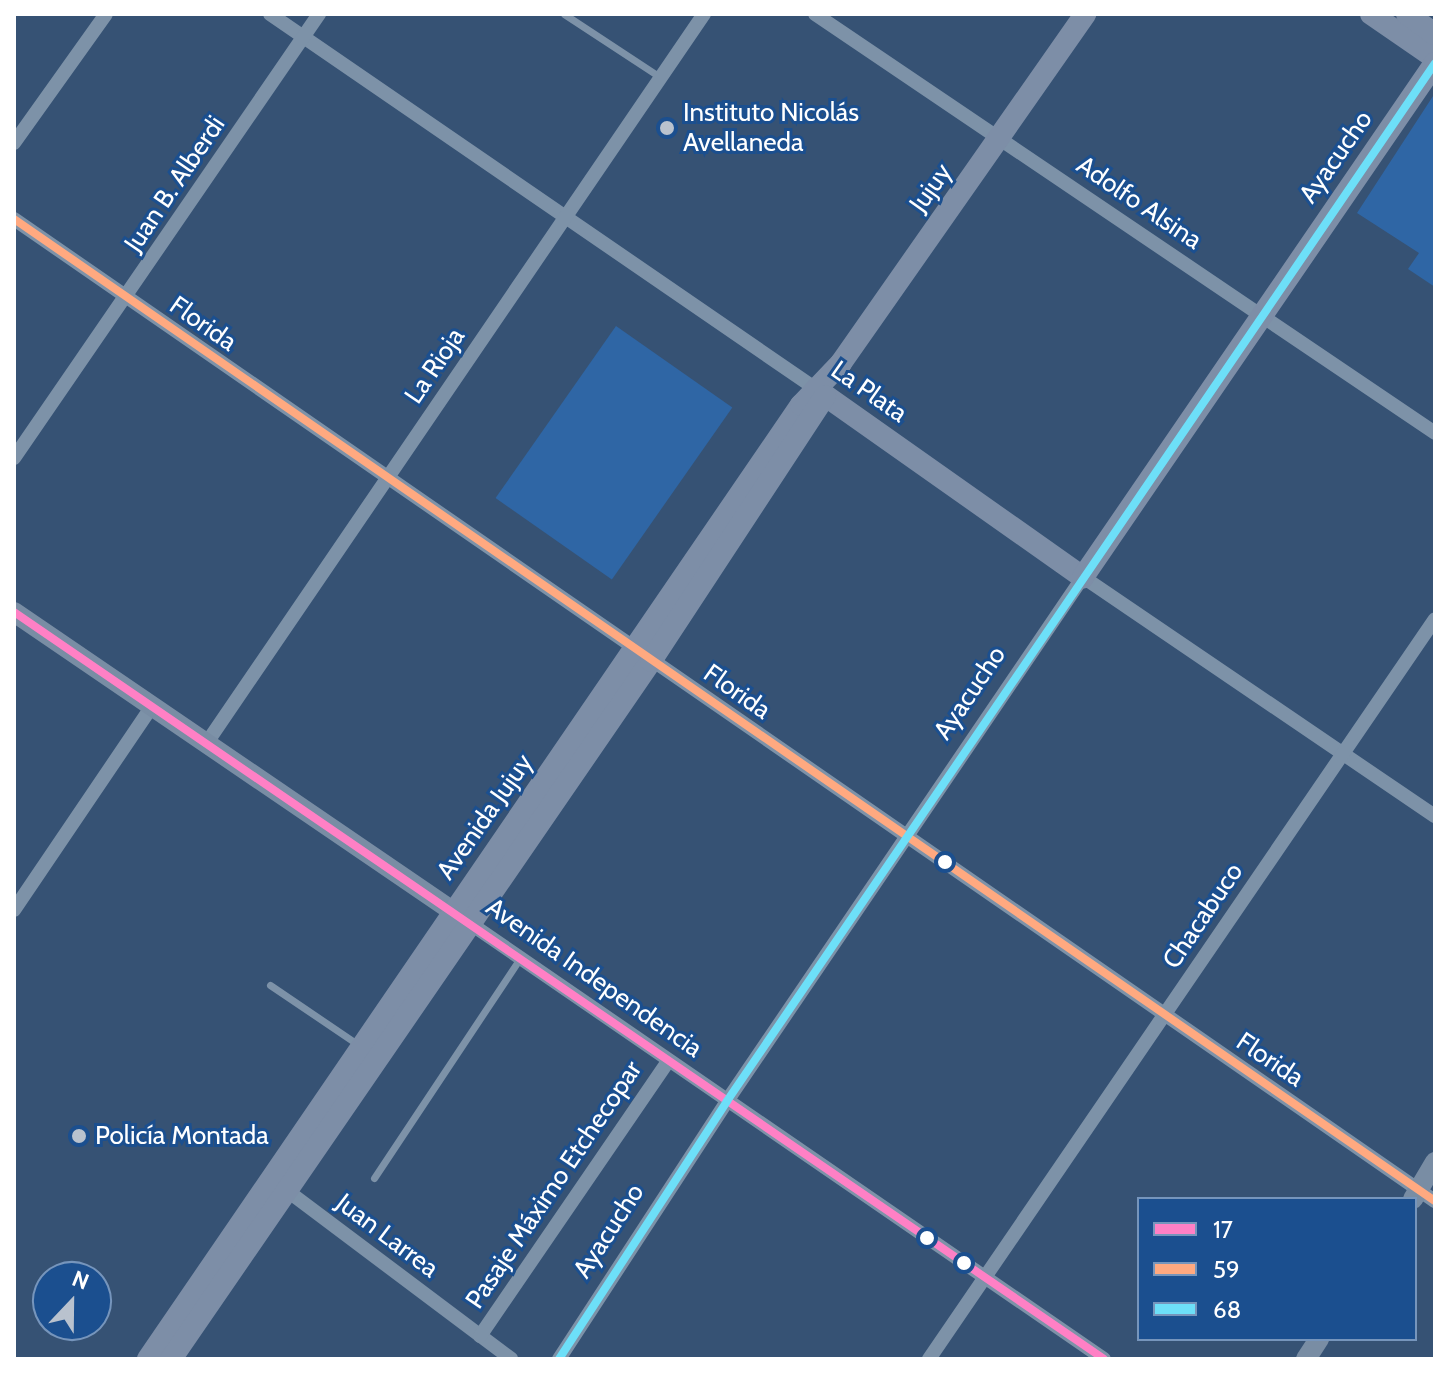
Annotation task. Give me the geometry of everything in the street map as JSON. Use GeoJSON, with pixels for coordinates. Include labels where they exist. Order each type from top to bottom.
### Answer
{"type":"FeatureCollection","features":[{"type":"Feature","properties":{"kind":"main road","name":"Jujuy"},"geometry":{"type":"LineString","coordinates":[[821,393],[1085,14]]}},
{"type":"Feature","properties":{"kind":"main road"},"geometry":{"type":"LineString","coordinates":[[1371,14],[1435,60]]}},
{"type":"Feature","properties":{"kind":"main road"},"geometry":{"type":"LineString","coordinates":[[1407,14],[1435,34]]}},
{"type":"Feature","properties":{"kind":"main road","name":"Ayacucho"},"geometry":{"type":"LineString","coordinates":[[1083,577],[1435,60]]}},
{"type":"Feature","properties":{"kind":"main road","name":"La Plata"},"geometry":{"type":"LineString","coordinates":[[821,393],[1083,577]]}},
{"type":"Feature","properties":{"kind":"main road","name":"Avenida Jujuy"},"geometry":{"type":"LineString","coordinates":[[148,1359],[280,1185],[821,393]]}},
{"type":"Feature","properties":{"kind":"main road","name":"Avenida Independencia"},"geometry":{"type":"LineString","coordinates":[[14,612],[462,918]]}},
{"type":"Feature","properties":{"kind":"main road","name":"Avenida Jujuy"},"geometry":{"type":"LineString","coordinates":[[171,1359],[362,1048],[462,918]]}},
{"type":"Feature","properties":{"kind":"main road"},"geometry":{"type":"LineString","coordinates":[[1422,1196],[1435,1162]]}},
{"type":"Feature","properties":{"kind":"main road"},"geometry":{"type":"LineString","coordinates":[[1306,1359],[1318,1341]]}},
{"type":"Feature","properties":{"kind":"street"},"geometry":{"type":"LineString","coordinates":[[14,143],[106,14]]}},
{"type":"Feature","properties":{"kind":"street","name":"La Plata"},"geometry":{"type":"LineString","coordinates":[[270,14],[821,393]]}},
{"type":"Feature","properties":{"kind":"street","name":"Juan B. Alberdi"},"geometry":{"type":"LineString","coordinates":[[14,458],[126,300],[319,14]]}},
{"type":"Feature","properties":{"kind":"street","name":"La Rioja"},"geometry":{"type":"LineString","coordinates":[[206,744],[704,14]]}},
{"type":"Feature","properties":{"kind":"street","name":"Adolfo Alsina"},"geometry":{"type":"LineString","coordinates":[[815,14],[1435,433]]}},
{"type":"Feature","properties":{"kind":"street","name":"Florida"},"geometry":{"type":"LineString","coordinates":[[14,219],[126,300],[1422,1196]]}},
{"type":"Feature","properties":{"kind":"street","name":"La Plata"},"geometry":{"type":"LineString","coordinates":[[1083,577],[1340,755],[1435,816]]}},
{"type":"Feature","properties":{"kind":"street","name":"Ayacucho"},"geometry":{"type":"LineString","coordinates":[[559,1359],[727,1101],[1083,577]]}},
{"type":"Feature","properties":{"kind":"street","name":"Chacabuco"},"geometry":{"type":"LineString","coordinates":[[929,1359],[1435,619]]}},
{"type":"Feature","properties":{"kind":"street"},"geometry":{"type":"LineString","coordinates":[[14,910],[151,708]]}},
{"type":"Feature","properties":{"kind":"street","name":"Avenida Independencia"},"geometry":{"type":"LineString","coordinates":[[462,918],[1104,1359]]}},
{"type":"Feature","properties":{"kind":"street","name":"Pasaje Máximo Etchecopar"},"geometry":{"type":"LineString","coordinates":[[480,1336],[668,1061]]}},
{"type":"Feature","properties":{"kind":"street","name":"Juan Larrea"},"geometry":{"type":"LineString","coordinates":[[280,1185],[511,1359]]}},
{"type":"Feature","properties":{"kind":"lane"},"geometry":{"type":"LineString","coordinates":[[564,14],[660,77]]}},
{"type":"Feature","properties":{"kind":"lane"},"geometry":{"type":"LineString","coordinates":[[374,1178],[520,958]]}},
{"type":"Feature","properties":{"kind":"lane"},"geometry":{"type":"LineString","coordinates":[[270,985],[362,1048]]}},
{"type":"Feature","properties":{"kind":"shaded area"},"geometry":{"type":"Polygon","coordinates":[[[1435,93],[1435,287],[1408,269],[1419,253],[1357,213],[1435,93]]]}},
{"type":"Feature","properties":{"kind":"shaded area"},"geometry":{"type":"Polygon","coordinates":[[[616,326],[732,407],[612,579],[496,498],[616,326]]]}},
{"type":"Feature","properties":{"kind":"transit line","name":"68"},"geometry":{"type":"LineString","coordinates":[[559,1359],[727,1101],[1435,63]]}},
{"type":"Feature","properties":{"kind":"transit line","name":"59"},"geometry":{"type":"LineString","coordinates":[[14,219],[1435,1201]]}},
{"type":"Feature","properties":{"kind":"transit line","name":"17"},"geometry":{"type":"LineString","coordinates":[[14,612],[1104,1359]]}},
{"type":"Feature","properties":{"kind":"place","name":"Instituto Nicolás Avellaneda"},"geometry":{"type":"Point","coordinates":[667,128]}},
{"type":"Feature","properties":{"kind":"place","name":"Policía Montada"},"geometry":{"type":"Point","coordinates":[79,1136]}}]}
